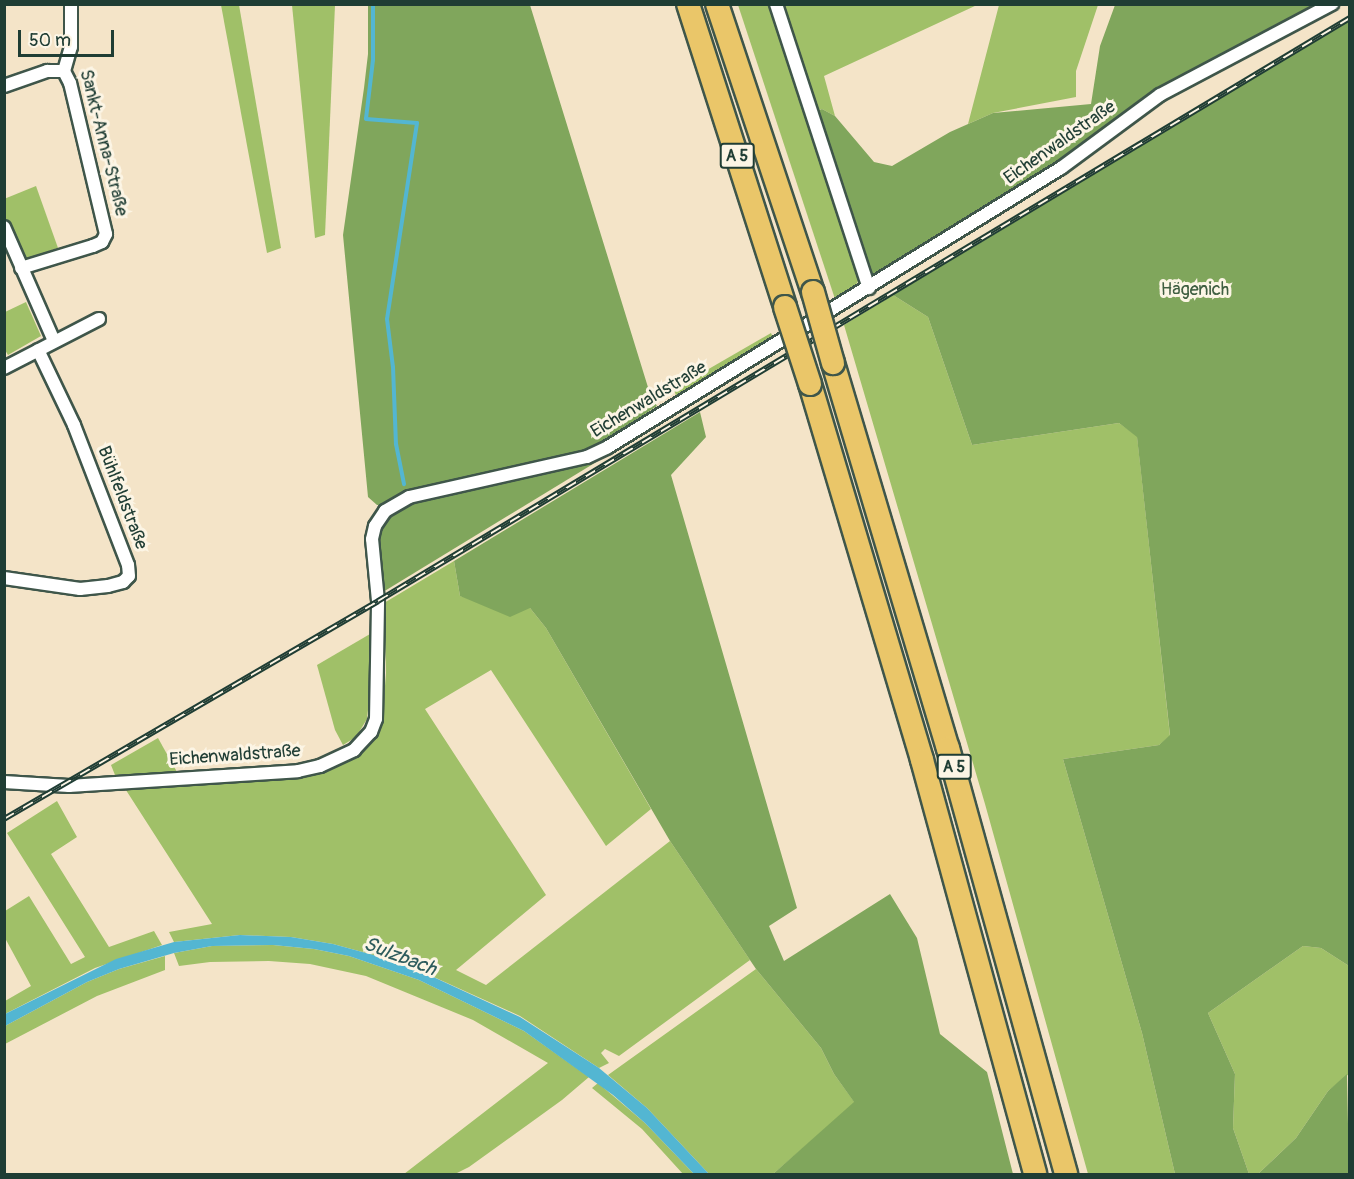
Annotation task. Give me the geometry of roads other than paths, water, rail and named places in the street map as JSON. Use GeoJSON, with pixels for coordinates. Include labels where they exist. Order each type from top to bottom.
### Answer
{"type":"FeatureCollection","features":[{"type":"Feature","properties":{"kind":"highway","name":"A 5"},"geometry":{"type":"LineString","coordinates":[[688,4],[810,384],[922,760],[1035,1174]]}},
{"type":"Feature","properties":{"kind":"highway","name":"A 5"},"geometry":{"type":"LineString","coordinates":[[717,4],[813,292],[948,748],[1066,1174]]}},
{"type":"Feature","properties":{"kind":"street","name":"Sankt-Anna-Straße"},"geometry":{"type":"LineString","coordinates":[[21,268],[93,246],[102,242],[106,234],[70,84],[64,71],[71,47],[71,4]]}},
{"type":"Feature","properties":{"kind":"street"},"geometry":{"type":"LineString","coordinates":[[776,4],[869,288]]}},
{"type":"Feature","properties":{"kind":"street","name":"Eichenwaldstraße"},"geometry":{"type":"LineString","coordinates":[[4,782],[69,786],[263,774],[320,766],[347,754],[366,740],[376,719],[379,686],[378,602],[372,539],[375,526],[385,511],[410,496],[587,456],[869,288],[1061,168],[1160,95],[1298,25],[1332,4]]}},
{"type":"Feature","properties":{"kind":"street"},"geometry":{"type":"LineString","coordinates":[[4,86],[47,71],[64,71]]}},
{"type":"Feature","properties":{"kind":"street"},"geometry":{"type":"LineString","coordinates":[[4,226],[54,341]]}},
{"type":"Feature","properties":{"kind":"street"},"geometry":{"type":"LineString","coordinates":[[4,368],[99,319]]}},
{"type":"Feature","properties":{"kind":"street","name":"Bühlfeldstraße"},"geometry":{"type":"LineString","coordinates":[[4,578],[80,589],[108,586],[123,582],[129,576],[128,565],[74,425],[38,350]]}},
{"type":"Feature","properties":{"kind":"water"},"geometry":{"type":"Polygon","coordinates":[[[240,935],[291,937],[333,944],[377,956],[416,969],[520,1017],[599,1068],[647,1108],[709,1174],[694,1174],[645,1123],[613,1095],[524,1031],[419,980],[349,956],[314,949],[273,945],[212,946],[174,953],[119,969],[87,982],[5,1026],[5,1014],[116,959],[174,942],[240,935]]]}},
{"type":"Feature","properties":{"kind":"waterway"},"geometry":{"type":"LineString","coordinates":[[373,4],[373,60],[366,119],[417,123],[387,319],[393,367],[396,444],[404,484]]}},
{"type":"Feature","properties":{"kind":"railway"},"geometry":{"type":"LineString","coordinates":[[4,819],[378,601],[1350,18]]}},
{"type":"Feature","properties":{"kind":"park label","name":"Hägenich"},"geometry":{"type":"Point","coordinates":[1195,290]}},
{"type":"Feature","properties":{"kind":"water label","name":"Sulzbach"},"geometry":{"type":"Point","coordinates":[400,956]}}]}
